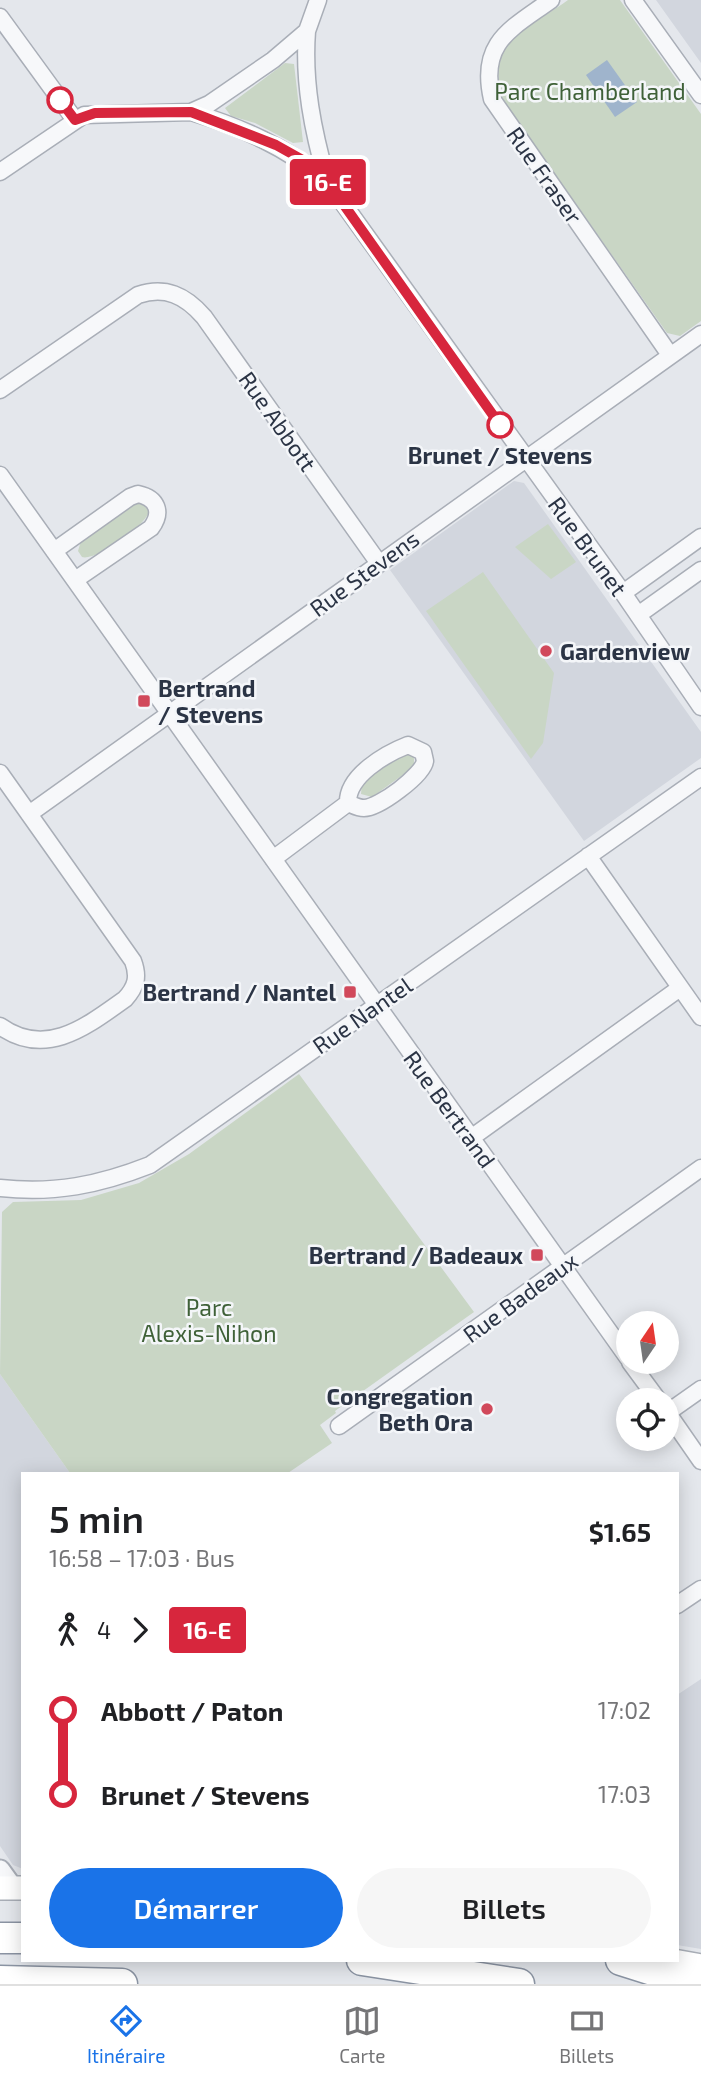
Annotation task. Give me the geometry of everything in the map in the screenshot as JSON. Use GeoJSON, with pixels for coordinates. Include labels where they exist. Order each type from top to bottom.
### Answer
{"type":"FeatureCollection","features":[{"type":"Feature","properties":{"kind":"highway"},"geometry":{"type":"LineString","coordinates":[[0,1938],[21,1938]]}},
{"type":"Feature","properties":{"kind":"highway"},"geometry":{"type":"LineString","coordinates":[[375,1962],[519,1984]]}},
{"type":"Feature","properties":{"kind":"highway"},"geometry":{"type":"LineString","coordinates":[[627,1962],[697,1984]]}},
{"type":"Feature","properties":{"kind":"highway"},"geometry":{"type":"LineString","coordinates":[[0,1982],[121,1984]]}},
{"type":"Feature","properties":{"kind":"main road"},"geometry":{"type":"LineString","coordinates":[[679,1962],[701,1966]]}},
{"type":"Feature","properties":{"kind":"street"},"geometry":{"type":"LineString","coordinates":[[0,172],[75,120],[95,113],[191,112],[234,89],[307,31],[318,0]]}},
{"type":"Feature","properties":{"kind":"street","name":"Rue Fraser"},"geometry":{"type":"LineString","coordinates":[[551,0],[503,35],[493,50],[488,82],[492,99],[670,355]]}},
{"type":"Feature","properties":{"kind":"street"},"geometry":{"type":"LineString","coordinates":[[633,0],[701,95]]}},
{"type":"Feature","properties":{"kind":"street"},"geometry":{"type":"LineString","coordinates":[[0,17],[75,120]]}},
{"type":"Feature","properties":{"kind":"street","name":"Rue Brunet"},"geometry":{"type":"LineString","coordinates":[[307,31],[306,83],[314,136],[327,181]]}},
{"type":"Feature","properties":{"kind":"street","name":"Rue Brunet"},"geometry":{"type":"LineString","coordinates":[[191,112],[276,145],[301,159],[327,181],[524,459],[623,593],[701,708]]}},
{"type":"Feature","properties":{"kind":"street","name":"Rue Abbott"},"geometry":{"type":"LineString","coordinates":[[0,390],[138,295],[153,290],[169,291],[185,299],[204,317],[378,562]]}},
{"type":"Feature","properties":{"kind":"street","name":"Rue Stevens"},"geometry":{"type":"LineString","coordinates":[[29,814],[378,562],[701,334]]}},
{"type":"Feature","properties":{"kind":"street","name":"Rue Bertrand"},"geometry":{"type":"LineString","coordinates":[[0,475],[616,1342]]}},
{"type":"Feature","properties":{"kind":"street"},"geometry":{"type":"LineString","coordinates":[[54,551],[130,496],[138,494],[154,502],[158,510],[157,520],[151,528],[75,580]]}},
{"type":"Feature","properties":{"kind":"street"},"geometry":{"type":"LineString","coordinates":[[623,593],[701,537]]}},
{"type":"Feature","properties":{"kind":"street"},"geometry":{"type":"LineString","coordinates":[[638,615],[701,570]]}},
{"type":"Feature","properties":{"kind":"street"},"geometry":{"type":"LineString","coordinates":[[273,859],[348,803],[350,787],[356,779],[397,749],[408,745],[423,752],[425,761],[420,773],[376,805],[358,808],[348,803]]}},
{"type":"Feature","properties":{"kind":"street"},"geometry":{"type":"LineString","coordinates":[[0,773],[134,961],[137,980],[125,999],[65,1038],[46,1041],[27,1039],[0,1026]]}},
{"type":"Feature","properties":{"kind":"street","name":"Rue Nantel"},"geometry":{"type":"LineString","coordinates":[[0,1188],[68,1190],[113,1180],[150,1165],[701,777]]}},
{"type":"Feature","properties":{"kind":"street"},"geometry":{"type":"LineString","coordinates":[[588,856],[701,1017]]}},
{"type":"Feature","properties":{"kind":"street"},"geometry":{"type":"LineString","coordinates":[[471,1138],[680,988]]}},
{"type":"Feature","properties":{"kind":"street","name":"Rue Badeaux"},"geometry":{"type":"LineString","coordinates":[[340,1426],[701,1168]]}},
{"type":"Feature","properties":{"kind":"street"},"geometry":{"type":"LineString","coordinates":[[679,1404],[701,1390]]}},
{"type":"Feature","properties":{"kind":"street"},"geometry":{"type":"LineString","coordinates":[[679,1429],[701,1461]]}},
{"type":"Feature","properties":{"kind":"street"},"geometry":{"type":"LineString","coordinates":[[679,1604],[701,1589]]}},
{"type":"Feature","properties":{"kind":"shaded area"},"geometry":{"type":"Polygon","coordinates":[[[656,0],[701,0],[701,63],[656,0]]]}},
{"type":"Feature","properties":{"kind":"shaded area","name":"Gardenview"},"geometry":{"type":"Polygon","coordinates":[[[514,481],[524,483],[701,732],[701,758],[584,841],[390,570],[514,481]]]}},
{"type":"Feature","properties":{"kind":"shaded area"},"geometry":{"type":"Polygon","coordinates":[[[0,1374],[69,1472],[21,1472],[21,1868],[13,1865],[0,1846],[0,1374]]]}},
{"type":"Feature","properties":{"kind":"shaded area"},"geometry":{"type":"Polygon","coordinates":[[[701,1679],[701,1949],[679,1945],[679,1694],[701,1679]]]}},
{"type":"Feature","properties":{"kind":"green space","name":"Parc Chamberland"},"geometry":{"type":"Polygon","coordinates":[[[568,0],[620,0],[701,114],[701,321],[680,336],[667,333],[503,101],[499,64],[504,51],[524,30],[568,0]]]}},
{"type":"Feature","properties":{"kind":"green space"},"geometry":{"type":"Polygon","coordinates":[[[285,63],[294,64],[303,142],[293,143],[255,123],[231,116],[225,108],[285,63]]]}},
{"type":"Feature","properties":{"kind":"green space"},"geometry":{"type":"Polygon","coordinates":[[[141,502],[149,511],[140,525],[98,554],[82,557],[78,551],[81,541],[134,504],[141,502]]]}},
{"type":"Feature","properties":{"kind":"green space"},"geometry":{"type":"Polygon","coordinates":[[[548,524],[576,562],[551,579],[515,547],[548,524]]]}},
{"type":"Feature","properties":{"kind":"green space"},"geometry":{"type":"Polygon","coordinates":[[[483,572],[554,673],[543,743],[531,759],[426,611],[483,572]]]}},
{"type":"Feature","properties":{"kind":"green space"},"geometry":{"type":"Polygon","coordinates":[[[404,753],[414,757],[414,767],[372,797],[361,794],[362,783],[404,753]]]}},
{"type":"Feature","properties":{"kind":"green space","name":"Parc Alexis-Nihon"},"geometry":{"type":"Polygon","coordinates":[[[299,1074],[474,1312],[335,1411],[336,1413],[320,1425],[332,1443],[289,1472],[69,1472],[0,1374],[2,1212],[13,1202],[81,1200],[139,1183],[189,1154],[299,1074]]]}},
{"type":"Feature","properties":{"kind":"water"},"geometry":{"type":"Polygon","coordinates":[[[607,60],[637,102],[615,117],[586,75],[607,60]]]}},
{"type":"Feature","properties":{"kind":"bus line","name":"16-E"},"geometry":{"type":"LineString","coordinates":[[60,100],[75,120],[95,113],[191,112],[246,131],[301,159],[327,181],[500,425]]}},
{"type":"Feature","properties":{"kind":"place","name":"Brunet / Stevens"},"geometry":{"type":"Point","coordinates":[500,425]}},
{"type":"Feature","properties":{"kind":"place","name":"Gardenview"},"geometry":{"type":"Point","coordinates":[546,651]}},
{"type":"Feature","properties":{"kind":"place","name":"Bertrand / Stevens"},"geometry":{"type":"Point","coordinates":[144,701]}},
{"type":"Feature","properties":{"kind":"place","name":"Bertrand / Nantel"},"geometry":{"type":"Point","coordinates":[350,992]}},
{"type":"Feature","properties":{"kind":"place","name":"Bertrand / Badeaux"},"geometry":{"type":"Point","coordinates":[537,1255]}},
{"type":"Feature","properties":{"kind":"place","name":"Congregation Beth Ora"},"geometry":{"type":"Point","coordinates":[487,1409]}}]}
